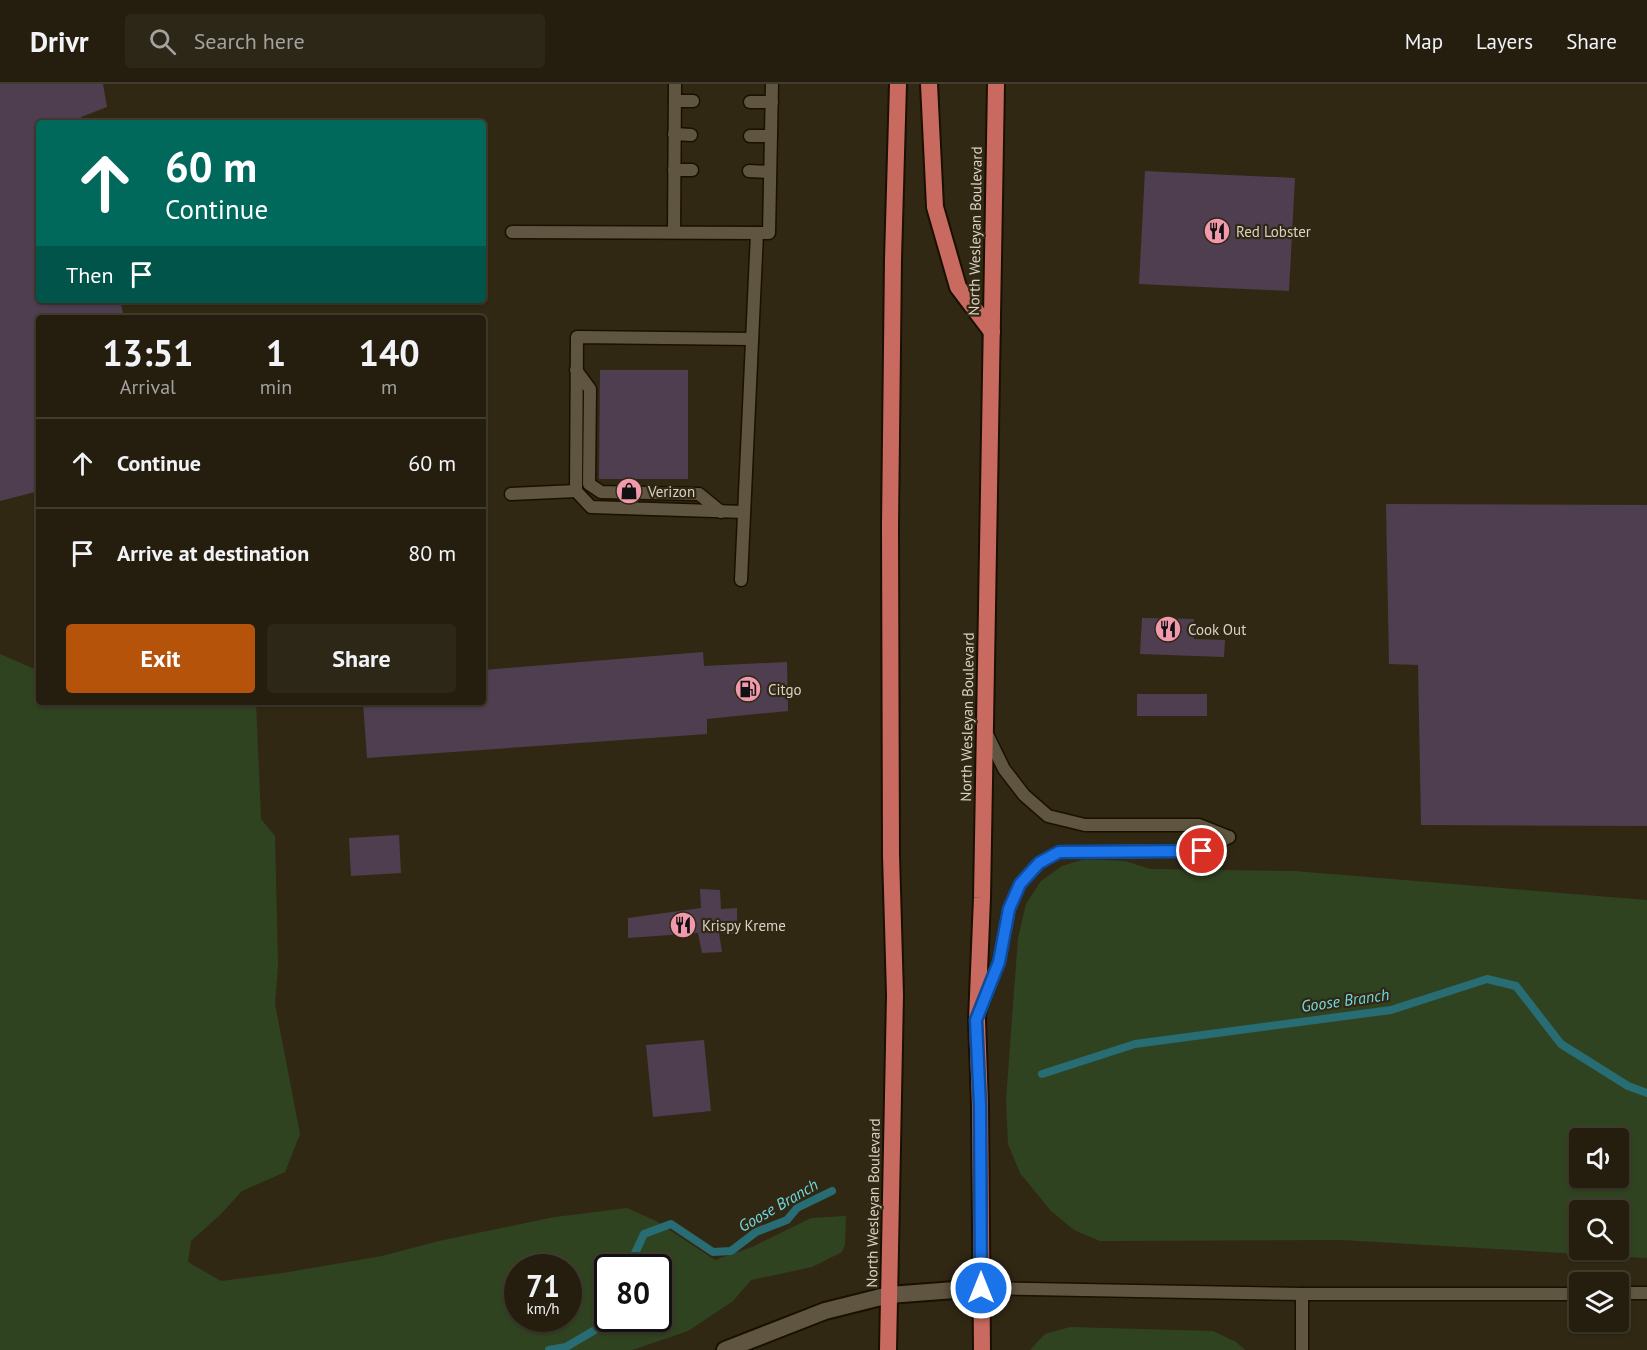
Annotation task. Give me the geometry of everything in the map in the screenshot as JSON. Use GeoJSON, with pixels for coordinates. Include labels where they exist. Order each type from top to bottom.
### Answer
{"type":"FeatureCollection","features":[{"type":"Feature","properties":{"kind":"highway","name":"North Wesleyan Boulevard"},"geometry":{"type":"LineString","coordinates":[[888,1350],[895,995],[891,855],[890,526],[893,259],[898,84]]}},
{"type":"Feature","properties":{"kind":"highway"},"geometry":{"type":"LineString","coordinates":[[929,84],[936,207],[958,287],[992,332]]}},
{"type":"Feature","properties":{"kind":"highway","name":"North Wesleyan Boulevard"},"geometry":{"type":"LineString","coordinates":[[982,1350],[980,1106],[976,1020],[982,898],[996,84]]}},
{"type":"Feature","properties":{"kind":"street"},"geometry":{"type":"LineString","coordinates":[[725,1350],[825,1311],[890,1295],[981,1288]]}},
{"type":"Feature","properties":{"kind":"lane"},"geometry":{"type":"LineString","coordinates":[[674,232],[675,84]]}},
{"type":"Feature","properties":{"kind":"lane"},"geometry":{"type":"LineString","coordinates":[[512,232],[769,233],[772,84]]}},
{"type":"Feature","properties":{"kind":"lane"},"geometry":{"type":"LineString","coordinates":[[675,101],[693,101]]}},
{"type":"Feature","properties":{"kind":"lane"},"geometry":{"type":"LineString","coordinates":[[750,102],[772,102]]}},
{"type":"Feature","properties":{"kind":"lane"},"geometry":{"type":"LineString","coordinates":[[674,134],[691,135]]}},
{"type":"Feature","properties":{"kind":"lane"},"geometry":{"type":"LineString","coordinates":[[750,136],[771,136]]}},
{"type":"Feature","properties":{"kind":"lane"},"geometry":{"type":"LineString","coordinates":[[674,170],[692,170]]}},
{"type":"Feature","properties":{"kind":"lane"},"geometry":{"type":"LineString","coordinates":[[749,171],[770,172]]}},
{"type":"Feature","properties":{"kind":"lane"},"geometry":{"type":"LineString","coordinates":[[741,580],[757,232]]}},
{"type":"Feature","properties":{"kind":"lane"},"geometry":{"type":"LineString","coordinates":[[744,512],[591,507],[576,491],[577,337],[752,339]]}},
{"type":"Feature","properties":{"kind":"lane"},"geometry":{"type":"LineString","coordinates":[[576,370],[590,389],[589,484],[601,492],[699,494],[721,512]]}},
{"type":"Feature","properties":{"kind":"lane"},"geometry":{"type":"LineString","coordinates":[[511,494],[576,491]]}},
{"type":"Feature","properties":{"kind":"lane"},"geometry":{"type":"LineString","coordinates":[[976,1020],[999,962],[1009,909],[1020,884],[1039,863],[1059,852],[1202,851],[1229,837],[1199,825],[1085,825],[1048,816],[1024,795],[1004,769],[985,729]]}},
{"type":"Feature","properties":{"kind":"lane"},"geometry":{"type":"LineString","coordinates":[[981,1288],[1302,1294],[1569,1294]]}},
{"type":"Feature","properties":{"kind":"lane"},"geometry":{"type":"LineString","coordinates":[[1629,1293],[1647,1293]]}},
{"type":"Feature","properties":{"kind":"lane"},"geometry":{"type":"LineString","coordinates":[[1302,1294],[1302,1350]]}},
{"type":"Feature","properties":{"kind":"green space"},"geometry":{"type":"Polygon","coordinates":[[[0,654],[36,670],[36,705],[256,705],[261,819],[275,836],[278,966],[275,1004],[300,1134],[285,1172],[242,1191],[191,1241],[188,1262],[221,1281],[382,1256],[439,1241],[555,1217],[627,1208],[656,1221],[715,1260],[752,1247],[811,1218],[846,1216],[845,1244],[842,1252],[812,1267],[751,1280],[733,1301],[688,1331],[632,1350],[0,1350],[0,654]]]}},
{"type":"Feature","properties":{"kind":"green space"},"geometry":{"type":"Polygon","coordinates":[[[1085,859],[1125,861],[1150,869],[1294,871],[1647,900],[1647,1258],[1629,1257],[1629,1200],[1569,1200],[1569,1253],[1342,1240],[1100,1241],[1074,1230],[1051,1211],[1020,1173],[1008,1144],[1006,1100],[1018,938],[1026,904],[1041,881],[1062,866],[1085,859]]]}},
{"type":"Feature","properties":{"kind":"green space"},"geometry":{"type":"Polygon","coordinates":[[[1070,1327],[1213,1331],[1236,1342],[1245,1350],[1030,1350],[1045,1334],[1070,1327]]]}},
{"type":"Feature","properties":{"kind":"building"},"geometry":{"type":"Polygon","coordinates":[[[0,84],[103,84],[107,107],[81,117],[82,120],[36,120],[36,303],[121,303],[123,315],[36,315],[36,492],[0,501],[0,84]]]}},
{"type":"Feature","properties":{"kind":"building","name":"Red Lobster"},"geometry":{"type":"Polygon","coordinates":[[[1145,171],[1295,178],[1289,291],[1139,284],[1145,171]]]}},
{"type":"Feature","properties":{"kind":"building"},"geometry":{"type":"Polygon","coordinates":[[[600,370],[688,370],[688,479],[599,479],[600,370]]]}},
{"type":"Feature","properties":{"kind":"building"},"geometry":{"type":"Polygon","coordinates":[[[1386,504],[1647,505],[1647,826],[1421,825],[1418,665],[1389,664],[1386,504]]]}},
{"type":"Feature","properties":{"kind":"building","name":"Cook Out"},"geometry":{"type":"Polygon","coordinates":[[[1142,618],[1194,619],[1194,639],[1225,640],[1224,657],[1140,654],[1142,618]]]}},
{"type":"Feature","properties":{"kind":"building"},"geometry":{"type":"Polygon","coordinates":[[[703,652],[704,666],[787,662],[788,711],[707,719],[707,734],[367,758],[363,705],[486,705],[486,670],[703,652]]]}},
{"type":"Feature","properties":{"kind":"building"},"geometry":{"type":"Polygon","coordinates":[[[1137,694],[1207,694],[1207,716],[1137,716],[1137,694]]]}},
{"type":"Feature","properties":{"kind":"building"},"geometry":{"type":"Polygon","coordinates":[[[399,835],[401,873],[351,876],[349,838],[399,835]]]}},
{"type":"Feature","properties":{"kind":"building","name":"Krispy Kreme"},"geometry":{"type":"Polygon","coordinates":[[[700,889],[720,890],[721,909],[737,908],[737,934],[719,933],[722,952],[702,953],[698,933],[628,938],[628,918],[701,908],[700,889]]]}},
{"type":"Feature","properties":{"kind":"building"},"geometry":{"type":"Polygon","coordinates":[[[704,1040],[711,1111],[653,1117],[646,1045],[704,1040]]]}},
{"type":"Feature","properties":{"kind":"waterway","name":"Goose Branch"},"geometry":{"type":"LineString","coordinates":[[1042,1074],[1135,1044],[1391,1010],[1487,979],[1516,986],[1561,1044],[1628,1086],[1647,1093]]}},
{"type":"Feature","properties":{"kind":"waterway","name":"Goose Branch"},"geometry":{"type":"LineString","coordinates":[[635,1254],[644,1234],[671,1224],[713,1252],[731,1251],[756,1232],[787,1220],[797,1208],[832,1191]]}},
{"type":"Feature","properties":{"kind":"waterway","name":"Goose Branch"},"geometry":{"type":"LineString","coordinates":[[549,1350],[566,1347],[594,1331]]}},
{"type":"Feature","properties":{"kind":"place","name":"Red Lobster"},"geometry":{"type":"Point","coordinates":[1217,231]}},
{"type":"Feature","properties":{"kind":"place","name":"Verizon"},"geometry":{"type":"Point","coordinates":[629,491]}},
{"type":"Feature","properties":{"kind":"place","name":"Cook Out"},"geometry":{"type":"Point","coordinates":[1168,629]}},
{"type":"Feature","properties":{"kind":"place","name":"Citgo"},"geometry":{"type":"Point","coordinates":[748,689]}},
{"type":"Feature","properties":{"kind":"place","name":"Krispy Kreme"},"geometry":{"type":"Point","coordinates":[683,925]}},
{"type":"Feature","properties":{"kind":"route"},"geometry":{"type":"LineString","coordinates":[[981,1288],[980,1106],[976,1020],[999,962],[1009,909],[1020,884],[1039,863],[1059,852],[1202,851]]}}]}
